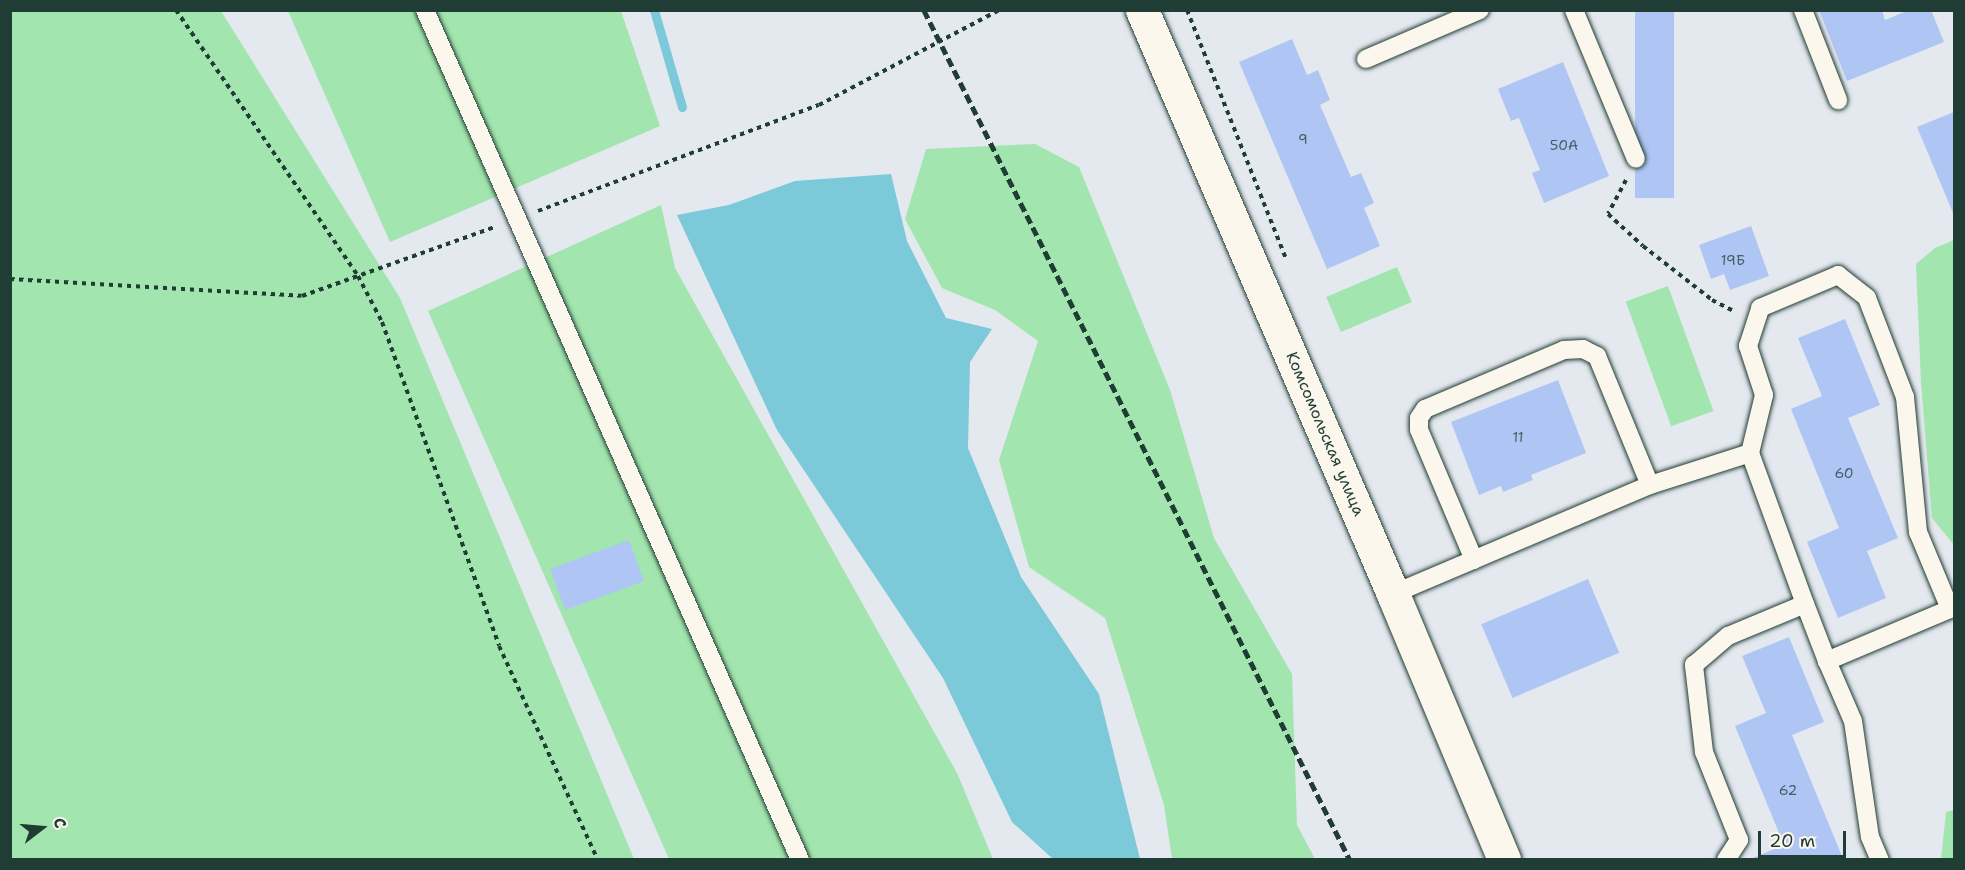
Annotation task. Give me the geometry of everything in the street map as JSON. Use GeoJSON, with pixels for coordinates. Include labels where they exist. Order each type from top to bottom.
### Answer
{"type":"FeatureCollection","features":[{"type":"Feature","properties":{"kind":"street","name":"Комсомольская улица"},"geometry":{"type":"LineString","coordinates":[[1142,10],[1393,594],[1504,860]]}},
{"type":"Feature","properties":{"kind":"lane"},"geometry":{"type":"LineString","coordinates":[[424,10],[800,860]]}},
{"type":"Feature","properties":{"kind":"lane"},"geometry":{"type":"LineString","coordinates":[[1366,59],[1480,10]]}},
{"type":"Feature","properties":{"kind":"lane"},"geometry":{"type":"LineString","coordinates":[[1574,10],[1636,159]]}},
{"type":"Feature","properties":{"kind":"lane"},"geometry":{"type":"LineString","coordinates":[[1803,10],[1838,100]]}},
{"type":"Feature","properties":{"kind":"lane"},"geometry":{"type":"LineString","coordinates":[[1827,662],[1952,609],[1918,532],[1905,397],[1868,298],[1838,275],[1760,308],[1748,346],[1764,395],[1749,453],[1827,662],[1853,721],[1870,837],[1880,860]]}},
{"type":"Feature","properties":{"kind":"lane"},"geometry":{"type":"LineString","coordinates":[[1474,560],[1419,430],[1419,418],[1425,409],[1564,350],[1583,349],[1597,356],[1650,485]]}},
{"type":"Feature","properties":{"kind":"lane"},"geometry":{"type":"LineString","coordinates":[[1393,594],[1650,485],[1749,453]]}},
{"type":"Feature","properties":{"kind":"lane"},"geometry":{"type":"LineString","coordinates":[[1726,860],[1739,840],[1704,752],[1694,665],[1728,636],[1805,604]]}},
{"type":"Feature","properties":{"kind":"path"},"geometry":{"type":"LineString","coordinates":[[176,10],[358,276],[382,322],[499,646],[598,860]]}},
{"type":"Feature","properties":{"kind":"path"},"geometry":{"type":"LineString","coordinates":[[1636,159],[1608,214],[1712,300],[1756,322]]}},
{"type":"Feature","properties":{"kind":"green space"},"geometry":{"type":"Polygon","coordinates":[[[10,11],[221,11],[400,298],[634,859],[11,859],[10,11]]]}},
{"type":"Feature","properties":{"kind":"green space"},"geometry":{"type":"Polygon","coordinates":[[[288,11],[621,11],[660,126],[390,242],[288,11]]]}},
{"type":"Feature","properties":{"kind":"green space"},"geometry":{"type":"Polygon","coordinates":[[[1035,144],[1079,167],[1170,390],[1214,538],[1292,674],[1297,825],[1315,859],[1172,859],[1164,805],[1105,618],[1029,567],[999,460],[1038,341],[995,310],[942,288],[905,219],[926,149],[1035,144]]]}},
{"type":"Feature","properties":{"kind":"green space"},"geometry":{"type":"Polygon","coordinates":[[[661,205],[675,268],[957,773],[993,859],[669,859],[428,311],[661,205]]]}},
{"type":"Feature","properties":{"kind":"green space"},"geometry":{"type":"Polygon","coordinates":[[[1954,240],[1954,545],[1932,518],[1921,383],[1916,264],[1935,248],[1954,240]]]}},
{"type":"Feature","properties":{"kind":"green space"},"geometry":{"type":"Polygon","coordinates":[[[1397,267],[1412,302],[1341,332],[1326,297],[1397,267]]]}},
{"type":"Feature","properties":{"kind":"green space"},"geometry":{"type":"Polygon","coordinates":[[[1668,286],[1713,411],[1671,426],[1626,301],[1668,286]]]}},
{"type":"Feature","properties":{"kind":"green space"},"geometry":{"type":"Polygon","coordinates":[[[1954,810],[1954,859],[1941,859],[1946,812],[1954,810]]]}},
{"type":"Feature","properties":{"kind":"water"},"geometry":{"type":"Polygon","coordinates":[[[891,174],[907,241],[946,318],[992,329],[970,362],[968,448],[1021,577],[1099,694],[1140,859],[1053,859],[1012,822],[943,678],[777,430],[677,215],[729,205],[795,181],[891,174]]]}},
{"type":"Feature","properties":{"kind":"building"},"geometry":{"type":"Polygon","coordinates":[[[1635,10],[1674,10],[1674,198],[1635,198],[1635,10]]]}},
{"type":"Feature","properties":{"kind":"building"},"geometry":{"type":"Polygon","coordinates":[[[1819,10],[1882,10],[1885,20],[1909,10],[1931,10],[1944,42],[1847,81],[1819,10]]]}},
{"type":"Feature","properties":{"kind":"building"},"geometry":{"type":"Polygon","coordinates":[[[1292,39],[1307,75],[1318,70],[1330,100],[1320,105],[1351,177],[1361,173],[1374,203],[1364,208],[1380,246],[1327,269],[1239,62],[1292,39]]]}},
{"type":"Feature","properties":{"kind":"building"},"geometry":{"type":"Polygon","coordinates":[[[1563,62],[1609,176],[1544,203],[1532,173],[1540,170],[1519,118],[1511,121],[1498,89],[1563,62]]]}},
{"type":"Feature","properties":{"kind":"building"},"geometry":{"type":"Polygon","coordinates":[[[1954,112],[1954,212],[1953,213],[1917,127],[1954,112]]]}},
{"type":"Feature","properties":{"kind":"building"},"geometry":{"type":"Polygon","coordinates":[[[1751,226],[1769,276],[1730,290],[1724,274],[1711,279],[1699,245],[1751,226]]]}},
{"type":"Feature","properties":{"kind":"building"},"geometry":{"type":"Polygon","coordinates":[[[1845,319],[1880,405],[1848,418],[1898,538],[1867,551],[1886,598],[1838,618],[1807,542],[1839,528],[1791,409],[1822,396],[1798,338],[1845,319]]]}},
{"type":"Feature","properties":{"kind":"building"},"geometry":{"type":"Polygon","coordinates":[[[1558,380],[1586,453],[1531,475],[1533,480],[1503,492],[1501,486],[1479,495],[1451,422],[1558,380]]]}},
{"type":"Feature","properties":{"kind":"building"},"geometry":{"type":"Polygon","coordinates":[[[629,540],[644,581],[565,610],[550,569],[629,540]]]}},
{"type":"Feature","properties":{"kind":"building"},"geometry":{"type":"Polygon","coordinates":[[[1588,579],[1619,653],[1512,698],[1481,624],[1588,579]]]}},
{"type":"Feature","properties":{"kind":"building"},"geometry":{"type":"Polygon","coordinates":[[[1789,637],[1824,722],[1792,735],[1842,856],[1833,860],[1750,859],[1784,845],[1735,726],[1766,713],[1742,656],[1789,637]]]}},
{"type":"Feature","properties":{"kind":"waterway"},"geometry":{"type":"LineString","coordinates":[[654,10],[682,107]]}},
{"type":"Feature","properties":{"kind":"railway"},"geometry":{"type":"LineString","coordinates":[[924,10],[1350,860]]}}]}
